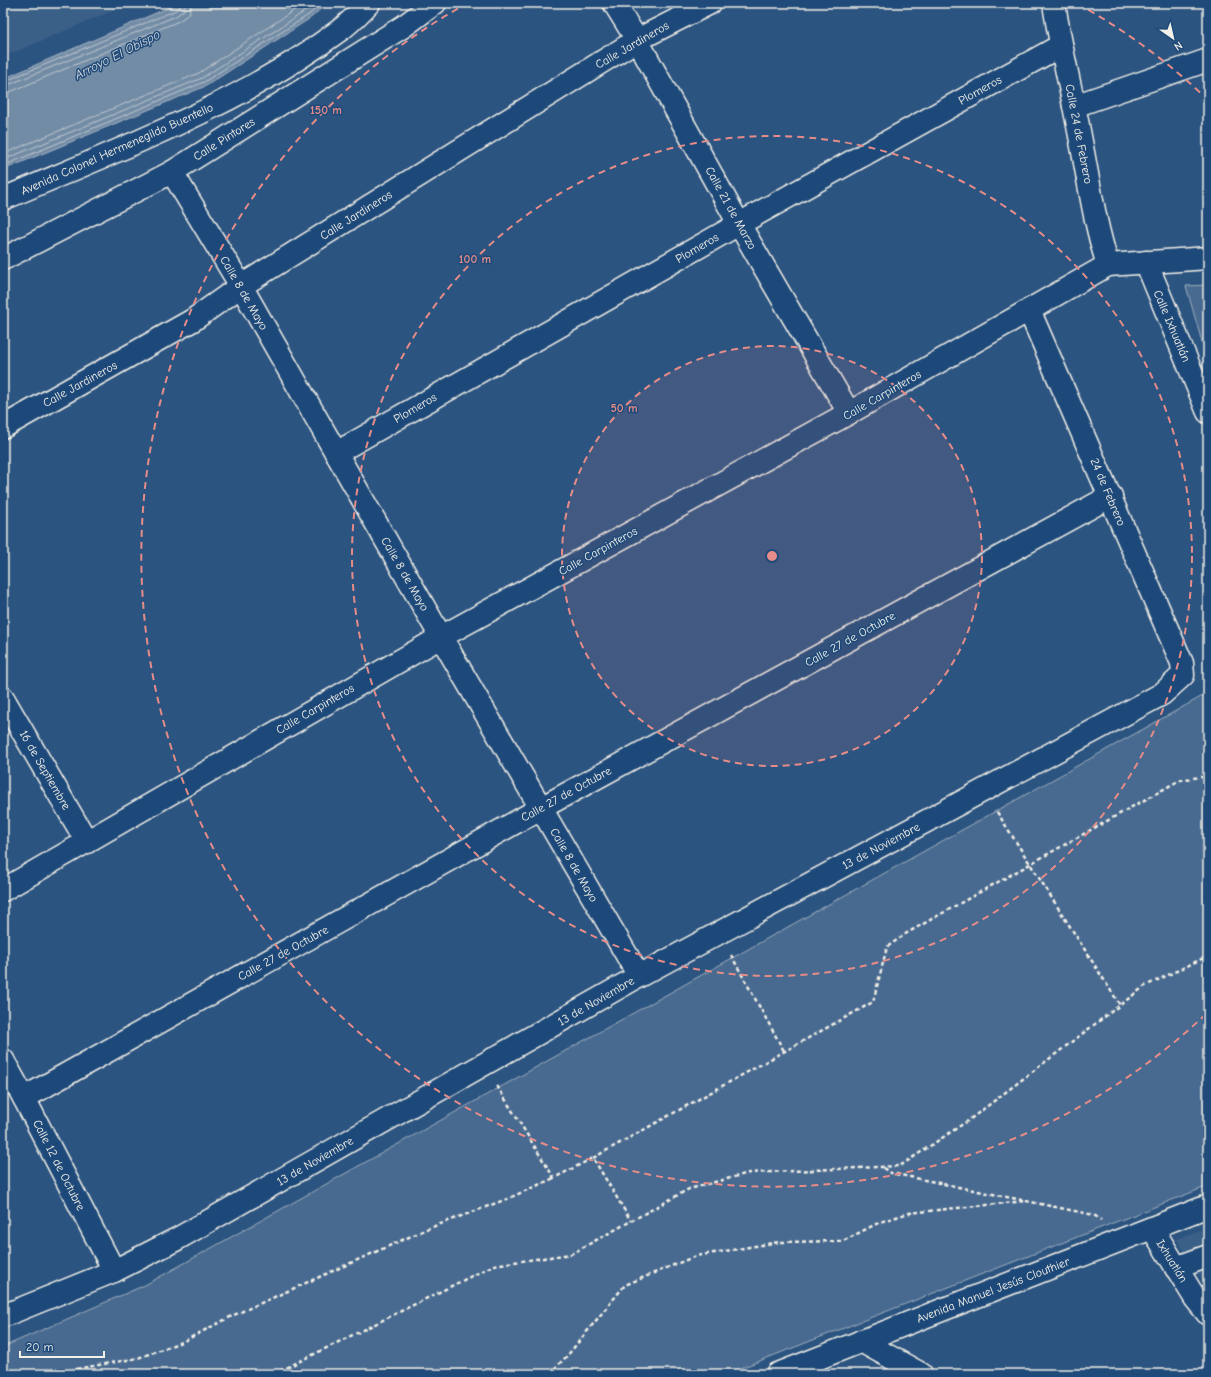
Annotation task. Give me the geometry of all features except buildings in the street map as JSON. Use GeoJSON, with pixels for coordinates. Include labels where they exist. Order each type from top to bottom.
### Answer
{"type":"FeatureCollection","features":[{"type":"Feature","properties":{"kind":"street","name":"Avenida Colonel Hermenegildo Buentello"},"geometry":{"type":"LineString","coordinates":[[3,199],[197,115],[285,66],[341,29],[369,3]]}},
{"type":"Feature","properties":{"kind":"street","name":"Calle Pintores"},"geometry":{"type":"LineString","coordinates":[[3,259],[172,172],[404,26],[435,3]]}},
{"type":"Feature","properties":{"kind":"street","name":"Calle 21 de Marzo"},"geometry":{"type":"LineString","coordinates":[[614,3],[637,40],[739,224],[849,413]]}},
{"type":"Feature","properties":{"kind":"street","name":"Calle Jardineros"},"geometry":{"type":"LineString","coordinates":[[3,427],[194,320],[241,286],[637,40],[710,3]]}},
{"type":"Feature","properties":{"kind":"street","name":"Calle 24 de Febrero"},"geometry":{"type":"LineString","coordinates":[[1054,3],[1060,46],[1074,106],[1099,239],[1108,265]]}},
{"type":"Feature","properties":{"kind":"street","name":"Plomeros"},"geometry":{"type":"LineString","coordinates":[[336,453],[739,224],[1060,46]]}},
{"type":"Feature","properties":{"kind":"street"},"geometry":{"type":"LineString","coordinates":[[1074,106],[1208,60]]}},
{"type":"Feature","properties":{"kind":"street","name":"Calle 8 de Mayo"},"geometry":{"type":"LineString","coordinates":[[172,172],[241,286],[441,637],[639,976]]}},
{"type":"Feature","properties":{"kind":"street","name":"Calle Carpinteros"},"geometry":{"type":"LineString","coordinates":[[3,890],[441,637],[849,413],[1108,265],[1208,258]]}},
{"type":"Feature","properties":{"kind":"street","name":"Calle Ixhuatlán"},"geometry":{"type":"LineString","coordinates":[[1146,262],[1208,412]]}},
{"type":"Feature","properties":{"kind":"street","name":"24 de Febrero"},"geometry":{"type":"LineString","coordinates":[[1030,310],[1182,663],[1184,675]]}},
{"type":"Feature","properties":{"kind":"street","name":"Calle 27 de Octubre"},"geometry":{"type":"LineString","coordinates":[[24,1098],[542,808],[1110,496]]}},
{"type":"Feature","properties":{"kind":"street","name":"13 de Noviembre"},"geometry":{"type":"LineString","coordinates":[[3,1316],[114,1271],[177,1239],[639,976],[1162,694],[1184,675]]}},
{"type":"Feature","properties":{"kind":"street","name":"16 de Septiembre"},"geometry":{"type":"LineString","coordinates":[[3,698],[87,842]]}},
{"type":"Feature","properties":{"kind":"street","name":"Calle 12 de Octubre"},"geometry":{"type":"LineString","coordinates":[[3,1060],[114,1271]]}},
{"type":"Feature","properties":{"kind":"street","name":"Avenida Manuel Jesús Clouthier"},"geometry":{"type":"LineString","coordinates":[[778,1374],[1208,1206]]}},
{"type":"Feature","properties":{"kind":"street","name":"Ixhuatlán"},"geometry":{"type":"LineString","coordinates":[[1152,1228],[1195,1298],[1208,1314]]}},
{"type":"Feature","properties":{"kind":"street"},"geometry":{"type":"LineString","coordinates":[[1176,1268],[1208,1256]]}},
{"type":"Feature","properties":{"kind":"street"},"geometry":{"type":"LineString","coordinates":[[861,1341],[921,1374]]}},
{"type":"Feature","properties":{"kind":"path"},"geometry":{"type":"LineString","coordinates":[[49,1374],[138,1358],[184,1341],[234,1315],[427,1229],[507,1199],[554,1178],[873,1002],[887,947],[907,933],[1180,780],[1201,777],[1208,779]]}},
{"type":"Feature","properties":{"kind":"path"},"geometry":{"type":"LineString","coordinates":[[983,791],[1120,1005]]}},
{"type":"Feature","properties":{"kind":"path"},"geometry":{"type":"LineString","coordinates":[[719,933],[784,1051]]}},
{"type":"Feature","properties":{"kind":"path"},"geometry":{"type":"LineString","coordinates":[[274,1374],[494,1265],[571,1254],[689,1189],[749,1173],[900,1166],[969,1120],[1145,986],[1208,956]]}},
{"type":"Feature","properties":{"kind":"path"},"geometry":{"type":"LineString","coordinates":[[485,1064],[554,1178]]}},
{"type":"Feature","properties":{"kind":"path"},"geometry":{"type":"LineString","coordinates":[[592,1158],[631,1221]]}},
{"type":"Feature","properties":{"kind":"path"},"geometry":{"type":"LineString","coordinates":[[883,1167],[891,1173],[1094,1215],[1125,1238]]}},
{"type":"Feature","properties":{"kind":"path"},"geometry":{"type":"LineString","coordinates":[[549,1374],[567,1356],[625,1285],[696,1256],[779,1242],[843,1241],[880,1222],[909,1213],[1025,1201]]}},
{"type":"Feature","properties":{"kind":"shaded area"},"geometry":{"type":"Polygon","coordinates":[[[3,3],[130,3],[3,57],[3,3]]]}},
{"type":"Feature","properties":{"kind":"shaded area"},"geometry":{"type":"Polygon","coordinates":[[[1208,285],[1208,355],[1202,342],[1186,286],[1208,285]]]}},
{"type":"Feature","properties":{"kind":"shaded area"},"geometry":{"type":"Polygon","coordinates":[[[1208,693],[1208,1186],[726,1374],[3,1374],[3,1347],[145,1285],[1208,693]]]}},
{"type":"Feature","properties":{"kind":"shaded area"},"geometry":{"type":"Polygon","coordinates":[[[1208,1227],[1208,1289],[1177,1239],[1208,1227]]]}},
{"type":"Feature","properties":{"kind":"water","name":"Arroyo El Obispo"},"geometry":{"type":"Polygon","coordinates":[[[179,3],[327,3],[312,17],[206,86],[3,170],[3,79],[179,3]]]}}]}
